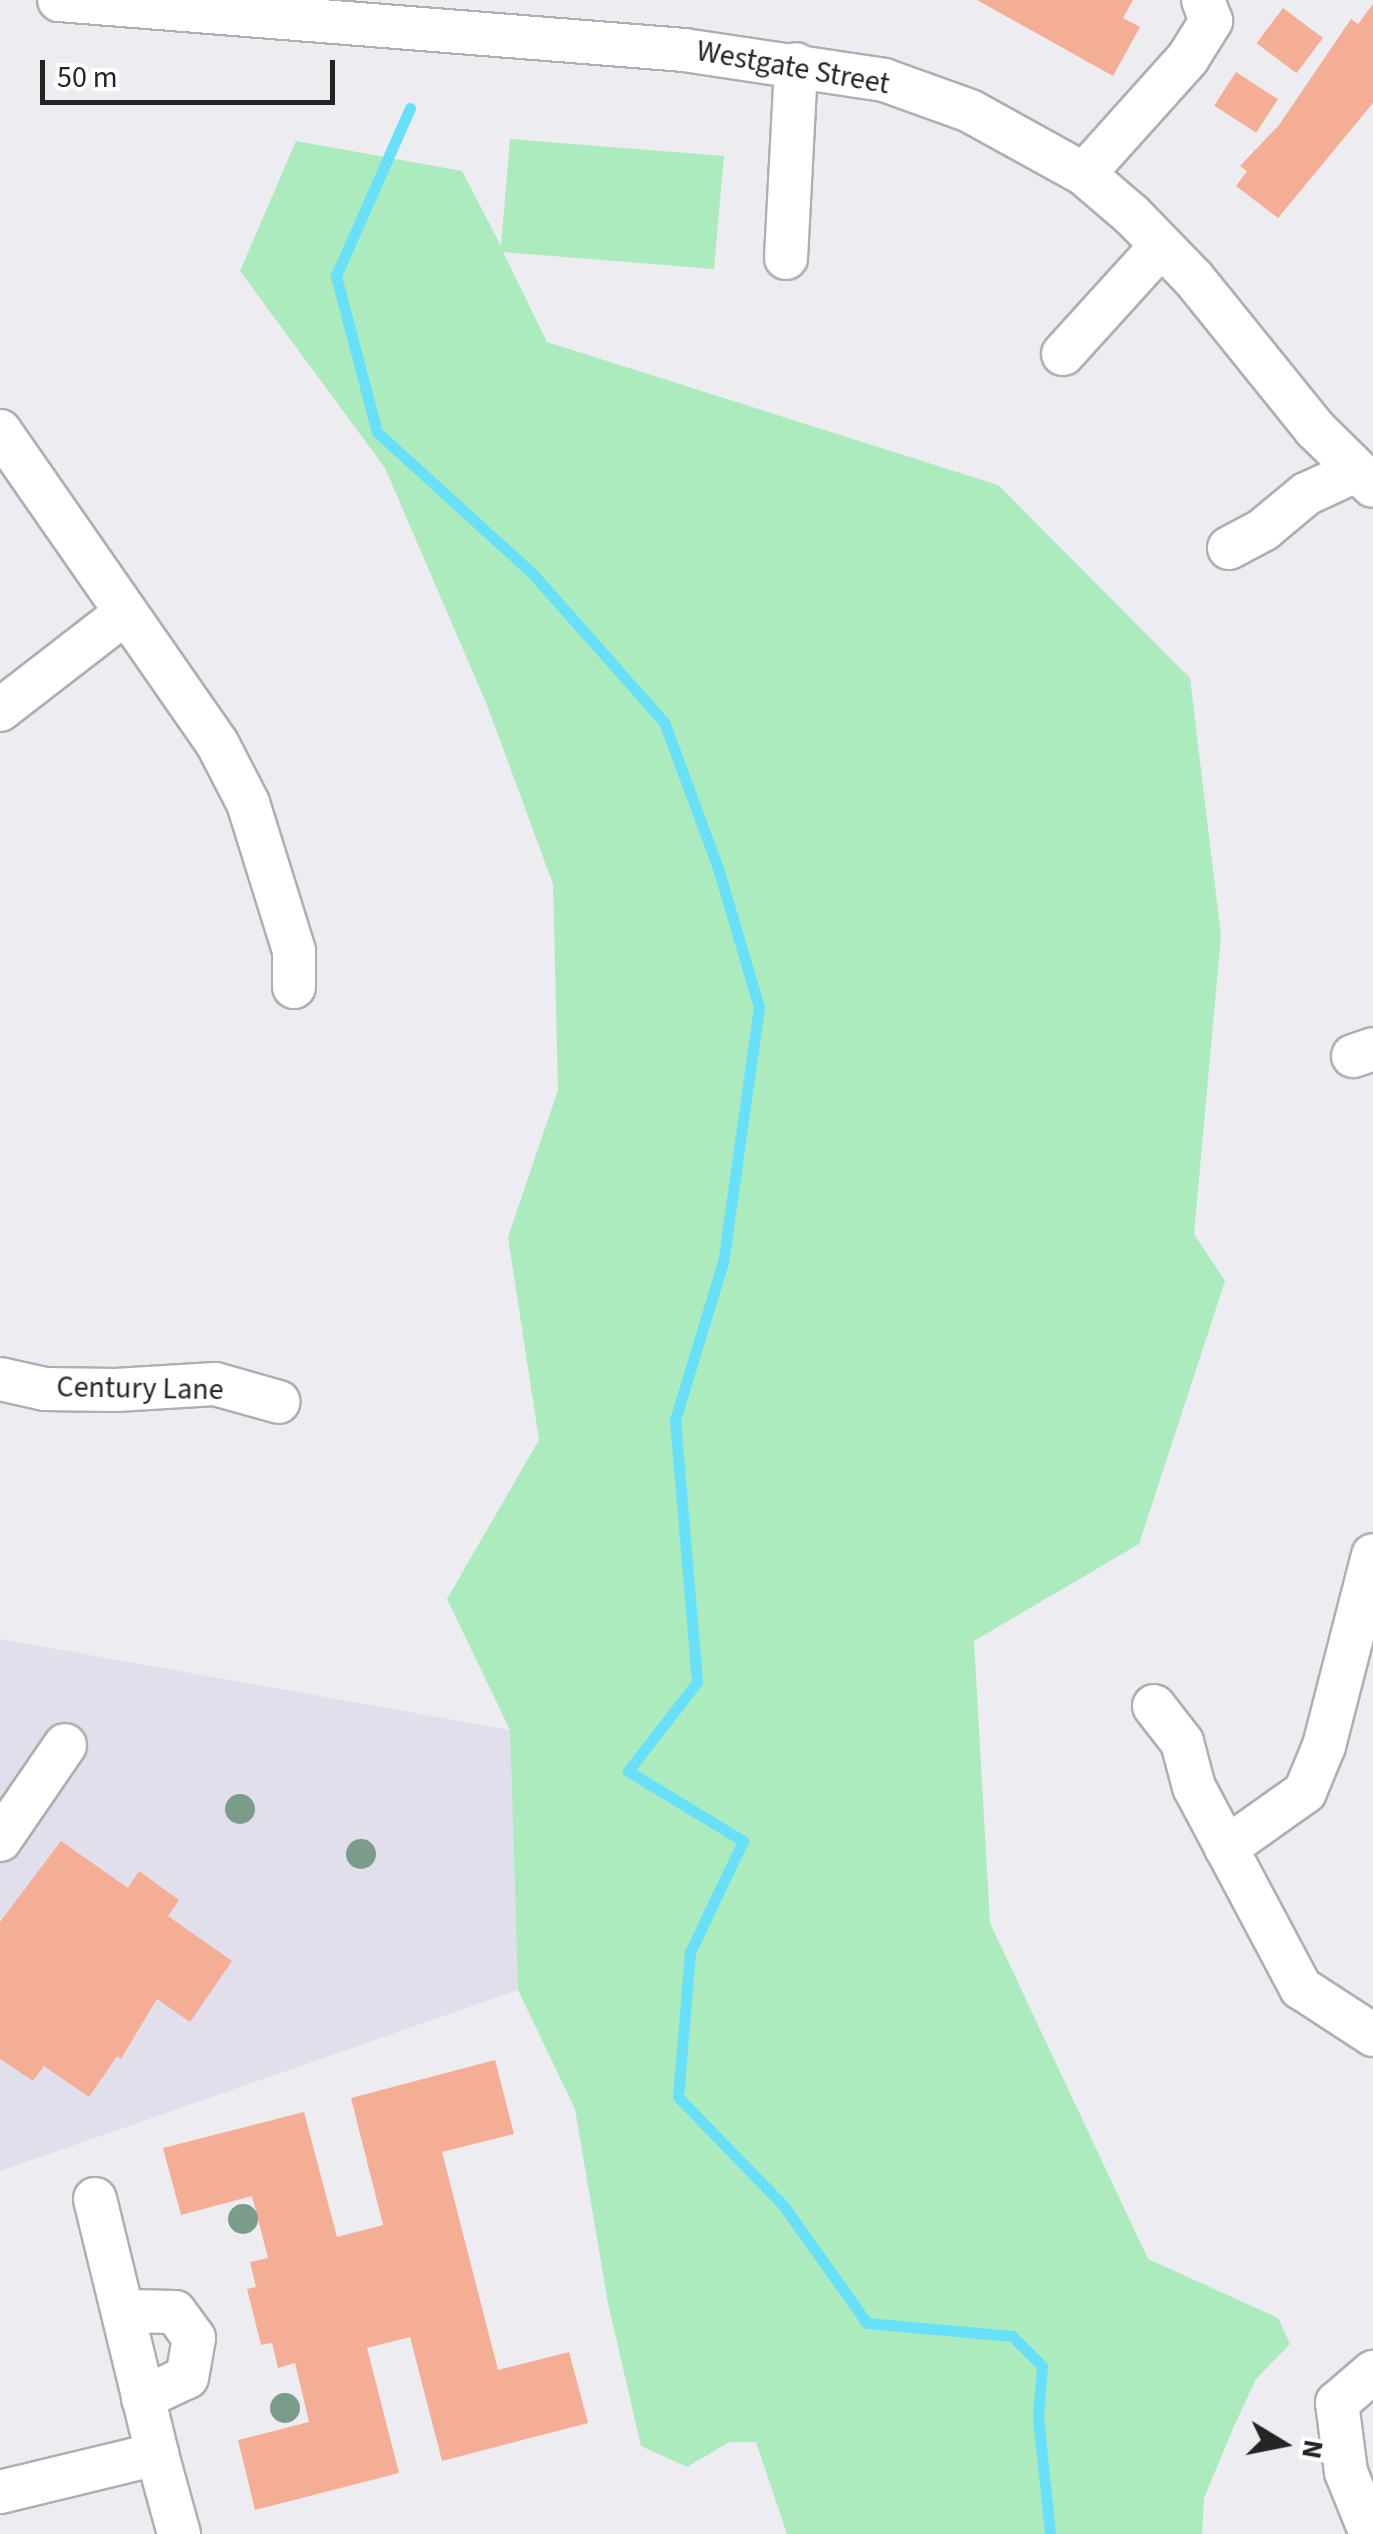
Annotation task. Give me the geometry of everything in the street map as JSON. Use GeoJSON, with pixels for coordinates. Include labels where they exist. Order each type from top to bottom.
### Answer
{"type":"FeatureCollection","features":[{"type":"Feature","properties":{"kind":"street","name":"Westgate Street"},"geometry":{"type":"LineString","coordinates":[[58,0],[136,2],[796,64],[884,80],[970,112],[1084,174],[1160,246],[1365,478]]}},
{"type":"Feature","properties":{"kind":"street"},"geometry":{"type":"LineString","coordinates":[[1084,174],[1188,58],[1212,22],[1204,0]]}},
{"type":"Feature","properties":{"kind":"street"},"geometry":{"type":"LineString","coordinates":[[786,258],[796,64]]}},
{"type":"Feature","properties":{"kind":"street"},"geometry":{"type":"LineString","coordinates":[[1062,354],[1160,246]]}},
{"type":"Feature","properties":{"kind":"street"},"geometry":{"type":"LineString","coordinates":[[0,430],[123,615],[217,742],[248,804],[294,951],[294,986]]}},
{"type":"Feature","properties":{"kind":"street"},"geometry":{"type":"LineString","coordinates":[[1229,548],[1264,530],[1306,494],[1365,478]]}},
{"type":"Feature","properties":{"kind":"street"},"geometry":{"type":"LineString","coordinates":[[0,710],[123,615]]}},
{"type":"Feature","properties":{"kind":"street","name":"Century Lane"},"geometry":{"type":"LineString","coordinates":[[0,1379],[116,1390],[215,1384],[279,1402]]}},
{"type":"Feature","properties":{"kind":"street"},"geometry":{"type":"LineString","coordinates":[[1226,1848],[1305,1792],[1324,1746],[1373,1555]]}},
{"type":"Feature","properties":{"kind":"street"},"geometry":{"type":"LineString","coordinates":[[1154,1706],[1182,1742],[1194,1787],[1301,1988],[1373,2035]]}},
{"type":"Feature","properties":{"kind":"street"},"geometry":{"type":"LineString","coordinates":[[0,1840],[65,1745]]}},
{"type":"Feature","properties":{"kind":"street"},"geometry":{"type":"LineString","coordinates":[[96,2199],[179,2534]]}},
{"type":"Feature","properties":{"kind":"street"},"geometry":{"type":"LineString","coordinates":[[123,2311],[175,2312],[194,2338],[187,2378],[143,2398]]}},
{"type":"Feature","properties":{"kind":"street"},"geometry":{"type":"LineString","coordinates":[[1370,2534],[1346,2472],[1337,2403],[1373,2372]]}},
{"type":"Feature","properties":{"kind":"street"},"geometry":{"type":"LineString","coordinates":[[0,2492],[157,2454]]}},
{"type":"Feature","properties":{"kind":"shaded area"},"geometry":{"type":"Polygon","coordinates":[[[0,1639],[510,1730],[518,1990],[0,2171],[0,1639]]]}},
{"type":"Feature","properties":{"kind":"green space"},"geometry":{"type":"Polygon","coordinates":[[[510,139],[724,156],[714,269],[503,252],[547,342],[998,485],[1190,678],[1221,936],[1194,1234],[1225,1281],[1139,1544],[974,1641],[990,1923],[1148,2259],[1278,2318],[1290,2344],[1256,2379],[1234,2426],[1204,2498],[1202,2534],[787,2534],[756,2442],[729,2442],[687,2467],[641,2446],[608,2303],[575,2109],[518,1990],[510,1730],[447,1599],[539,1440],[508,1237],[558,1090],[553,884],[487,705],[385,468],[240,271],[296,141],[462,171],[501,246],[510,139]]]}},
{"type":"Feature","properties":{"kind":"building"},"geometry":{"type":"Polygon","coordinates":[[[977,0],[1133,0],[1123,18],[1140,27],[1113,76],[977,0]]]}},
{"type":"Feature","properties":{"kind":"building"},"geometry":{"type":"Polygon","coordinates":[[[1373,4],[1373,103],[1278,218],[1236,186],[1247,171],[1240,166],[1279,125],[1351,19],[1358,24],[1373,4]]]}},
{"type":"Feature","properties":{"kind":"building"},"geometry":{"type":"Polygon","coordinates":[[[1283,8],[1323,38],[1296,73],[1257,43],[1283,8]]]}},
{"type":"Feature","properties":{"kind":"building"},"geometry":{"type":"Polygon","coordinates":[[[1236,72],[1278,99],[1256,133],[1214,106],[1236,72]]]}},
{"type":"Feature","properties":{"kind":"building"},"geometry":{"type":"Polygon","coordinates":[[[61,1841],[128,1888],[139,1871],[179,1900],[168,1916],[232,1961],[190,2022],[157,1999],[121,2059],[117,2056],[89,2097],[44,2066],[33,2081],[0,2059],[0,1922],[61,1841]]]}},
{"type":"Feature","properties":{"kind":"building"},"geometry":{"type":"Polygon","coordinates":[[[495,2060],[514,2134],[442,2152],[498,2370],[569,2352],[588,2423],[442,2461],[410,2337],[367,2348],[399,2473],[255,2510],[238,2440],[309,2422],[295,2363],[278,2368],[272,2343],[261,2345],[247,2289],[256,2287],[250,2262],[268,2258],[252,2196],[181,2215],[163,2148],[304,2112],[337,2237],[383,2225],[351,2098],[495,2060]]]}},
{"type":"Feature","properties":{"kind":"waterway"},"geometry":{"type":"LineString","coordinates":[[410,108],[336,276],[377,432],[533,574],[664,722],[718,868],[759,1007],[723,1262],[675,1420],[697,1682],[628,1771],[743,1841],[690,1952],[678,2097],[783,2205],[867,2323],[1012,2336],[1042,2366],[1038,2417],[1050,2534]]}}]}
